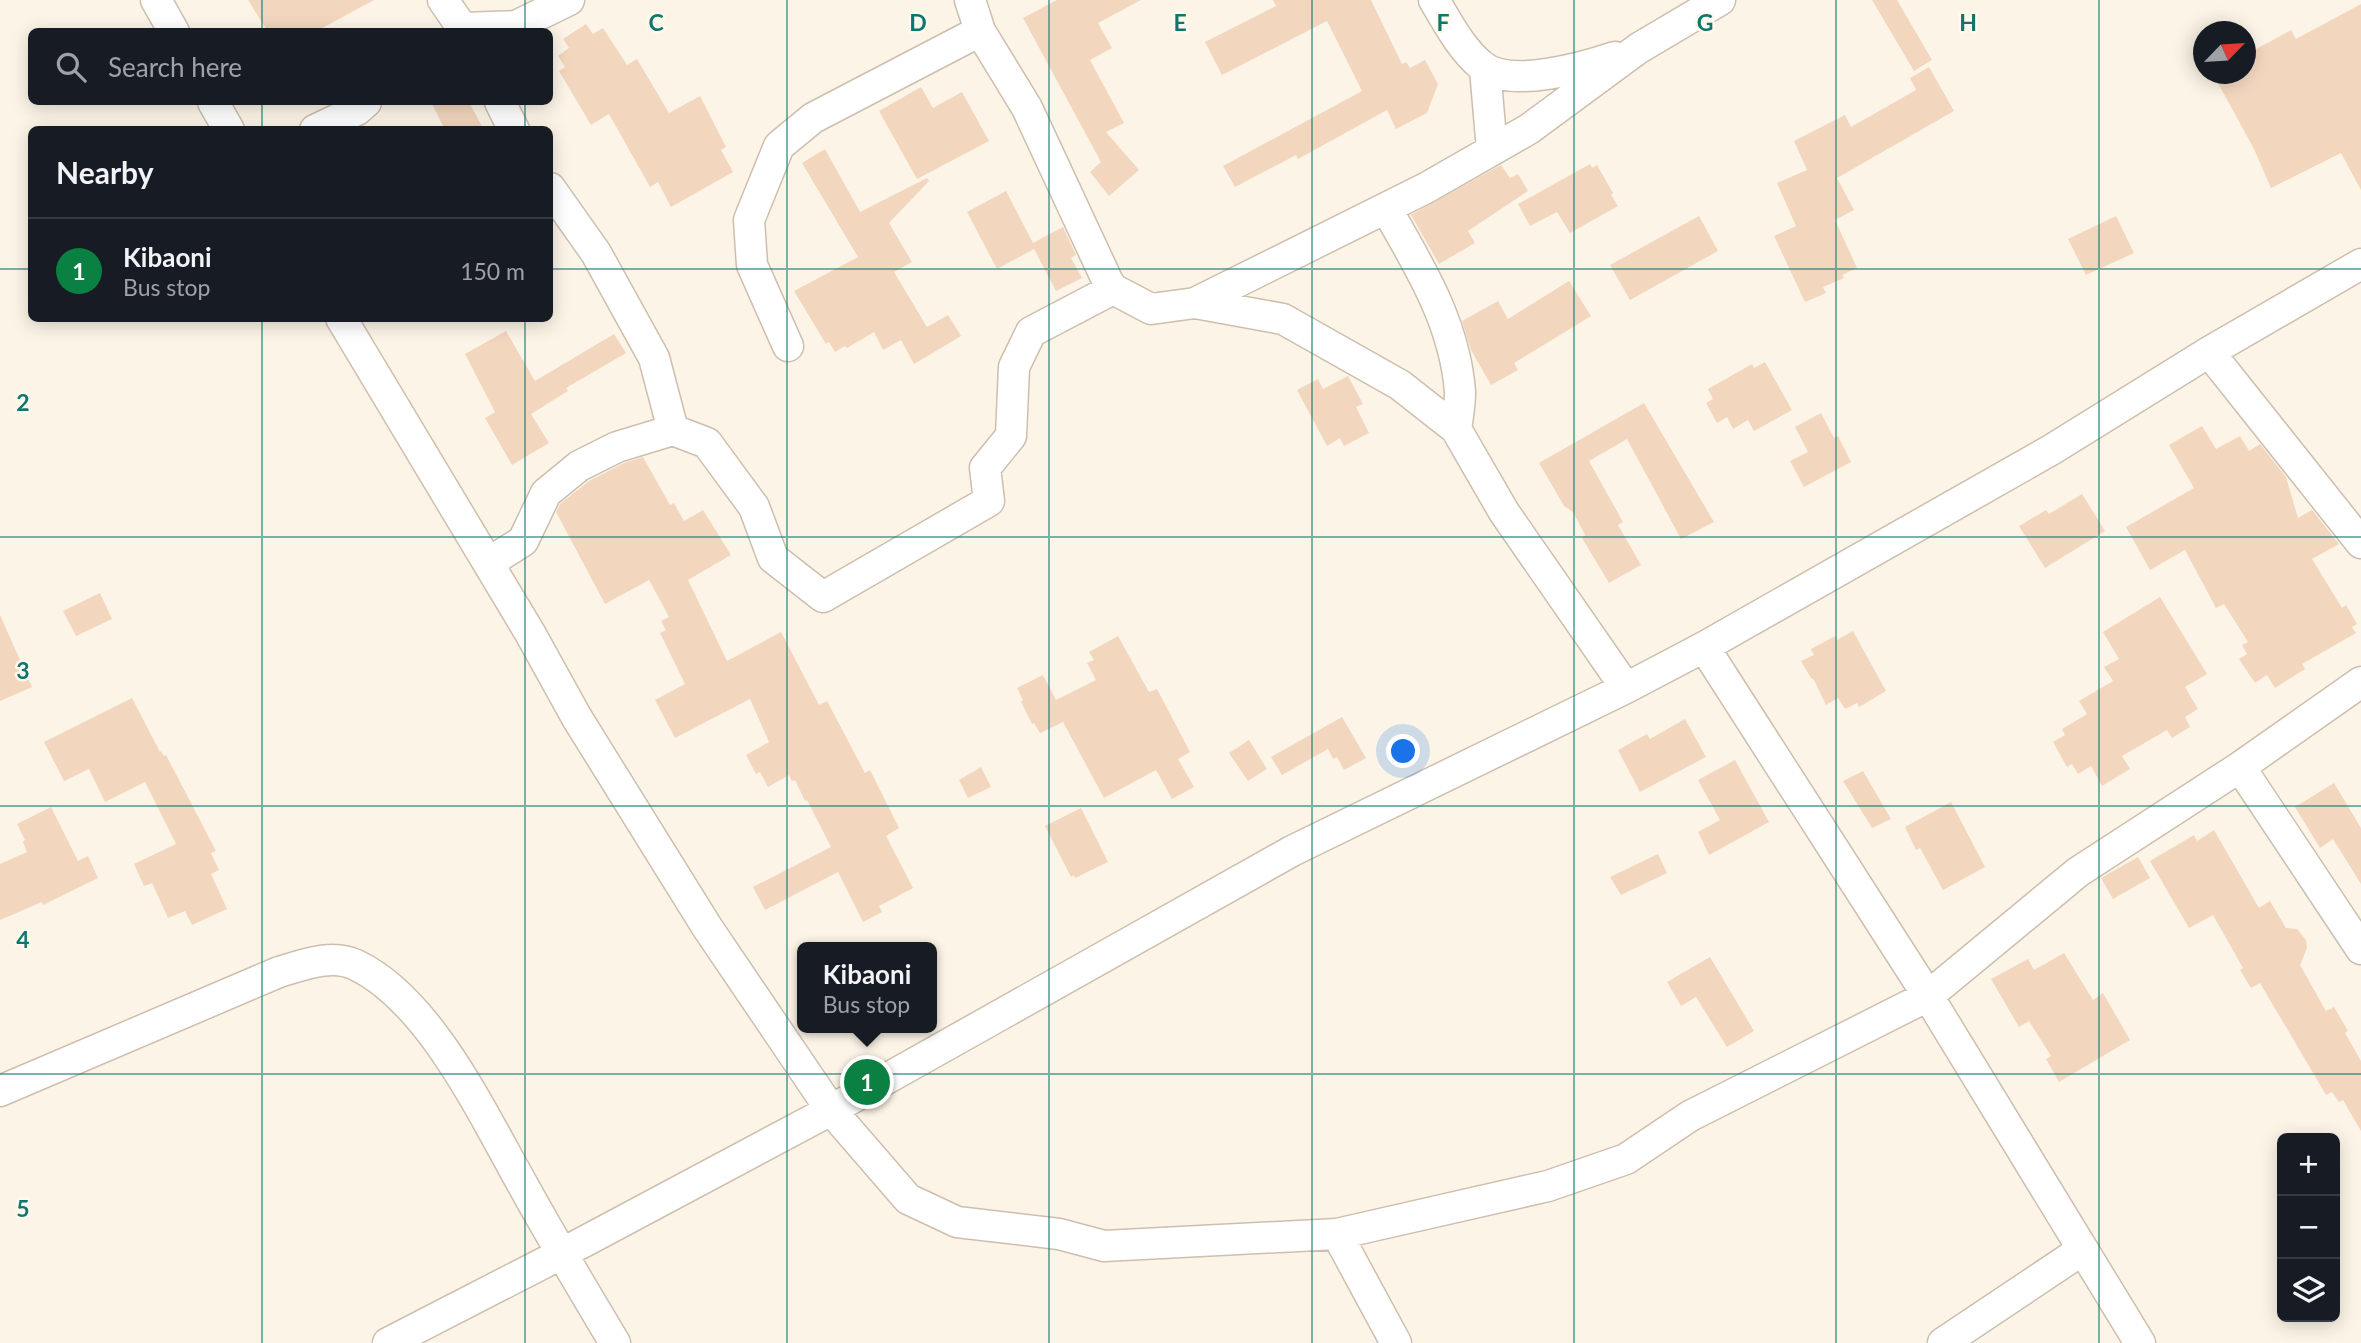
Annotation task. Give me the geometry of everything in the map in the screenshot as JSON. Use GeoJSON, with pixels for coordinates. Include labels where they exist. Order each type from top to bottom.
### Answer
{"type":"FeatureCollection","features":[{"type":"Feature","properties":{"kind":"street"},"geometry":{"type":"LineString","coordinates":[[156,0],[172,28]]}},
{"type":"Feature","properties":{"kind":"street"},"geometry":{"type":"LineString","coordinates":[[443,0],[462,28]]}},
{"type":"Feature","properties":{"kind":"street"},"geometry":{"type":"LineString","coordinates":[[490,28],[516,26],[569,0]]}},
{"type":"Feature","properties":{"kind":"street"},"geometry":{"type":"LineString","coordinates":[[970,0],[980,31],[1027,108],[1113,289],[1151,309],[1195,303],[1283,319],[1400,385],[1456,429],[1504,512],[1626,688]]}},
{"type":"Feature","properties":{"kind":"street"},"geometry":{"type":"LineString","coordinates":[[1434,0],[1459,41],[1485,69],[1507,75],[1535,76],[1588,66],[1639,48]]}},
{"type":"Feature","properties":{"kind":"street"},"geometry":{"type":"LineString","coordinates":[[1195,303],[1386,208],[1492,150],[1555,112],[1639,48],[1720,0]]}},
{"type":"Feature","properties":{"kind":"street"},"geometry":{"type":"LineString","coordinates":[[788,346],[752,265],[749,220],[779,146],[813,118],[980,31]]}},
{"type":"Feature","properties":{"kind":"street"},"geometry":{"type":"LineString","coordinates":[[1485,69],[1492,150]]}},
{"type":"Feature","properties":{"kind":"street"},"geometry":{"type":"LineString","coordinates":[[215,105],[227,126]]}},
{"type":"Feature","properties":{"kind":"street"},"geometry":{"type":"LineString","coordinates":[[323,126],[363,105]]}},
{"type":"Feature","properties":{"kind":"street"},"geometry":{"type":"LineString","coordinates":[[502,105],[512,126]]}},
{"type":"Feature","properties":{"kind":"street"},"geometry":{"type":"LineString","coordinates":[[553,192],[596,253],[654,358],[673,430]]}},
{"type":"Feature","properties":{"kind":"street"},"geometry":{"type":"LineString","coordinates":[[1386,208],[1426,278],[1445,320],[1460,395],[1456,429]]}},
{"type":"Feature","properties":{"kind":"street"},"geometry":{"type":"LineString","coordinates":[[388,1343],[831,1111],[1292,851],[1626,688],[1703,647],[2051,450],[2209,352],[2361,264]]}},
{"type":"Feature","properties":{"kind":"street"},"geometry":{"type":"LineString","coordinates":[[488,563],[523,541],[546,493],[579,466],[617,447],[673,430],[707,443],[754,507],[773,558],[823,597],[989,501],[985,468],[1012,436],[1014,367],[1031,332],[1113,289]]}},
{"type":"Feature","properties":{"kind":"street"},"geometry":{"type":"LineString","coordinates":[[343,322],[530,633],[577,718],[685,892],[831,1111],[908,1199],[957,1223],[1059,1234],[1104,1246],[1337,1234],[1548,1186],[1626,1159],[1690,1116],[1928,996],[2078,872],[2240,767],[2361,682]]}},
{"type":"Feature","properties":{"kind":"street"},"geometry":{"type":"LineString","coordinates":[[2209,352],[2361,543]]}},
{"type":"Feature","properties":{"kind":"street"},"geometry":{"type":"LineString","coordinates":[[1703,647],[1928,996],[2140,1343]]}},
{"type":"Feature","properties":{"kind":"street"},"geometry":{"type":"LineString","coordinates":[[2240,767],[2361,949]]}},
{"type":"Feature","properties":{"kind":"street"},"geometry":{"type":"LineString","coordinates":[[0,1091],[279,972],[321,960],[343,961],[355,965],[384,982],[416,1013],[455,1067],[615,1343]]}},
{"type":"Feature","properties":{"kind":"street"},"geometry":{"type":"LineString","coordinates":[[1337,1234],[1396,1343]]}},
{"type":"Feature","properties":{"kind":"street"},"geometry":{"type":"LineString","coordinates":[[1943,1343],[2082,1250]]}},
{"type":"Feature","properties":{"kind":"building"},"geometry":{"type":"Polygon","coordinates":[[[248,0],[374,0],[322,28],[266,28],[248,0]]]}},
{"type":"Feature","properties":{"kind":"building"},"geometry":{"type":"Polygon","coordinates":[[[1057,0],[1141,0],[1098,23],[1112,48],[1090,60],[1124,123],[1106,132],[1139,170],[1109,196],[1090,172],[1101,162],[1023,18],[1057,0]]]}},
{"type":"Feature","properties":{"kind":"building"},"geometry":{"type":"Polygon","coordinates":[[[1273,0],[1371,0],[1402,64],[1406,62],[1410,68],[1425,60],[1438,84],[1427,113],[1396,129],[1387,110],[1298,159],[1296,155],[1235,187],[1223,166],[1362,91],[1327,21],[1222,75],[1205,42],[1276,6],[1273,0]]]}},
{"type":"Feature","properties":{"kind":"building"},"geometry":{"type":"Polygon","coordinates":[[[1872,0],[1897,0],[1932,60],[1914,71],[1872,0]]]}},
{"type":"Feature","properties":{"kind":"building"},"geometry":{"type":"Polygon","coordinates":[[[2361,4],[2361,190],[2341,153],[2271,188],[2254,149],[2218,84],[2256,84],[2256,49],[2291,30],[2296,39],[2361,4]]]}},
{"type":"Feature","properties":{"kind":"building"},"geometry":{"type":"Polygon","coordinates":[[[586,24],[593,34],[603,28],[627,65],[637,59],[669,113],[700,96],[726,147],[721,150],[733,172],[671,207],[658,182],[650,187],[609,114],[591,125],[559,71],[565,67],[558,56],[569,48],[563,39],[586,24]]]}},
{"type":"Feature","properties":{"kind":"building"},"geometry":{"type":"Polygon","coordinates":[[[1929,67],[1954,111],[1837,178],[1854,210],[1835,220],[1857,268],[1842,275],[1844,278],[1823,287],[1826,293],[1805,302],[1774,236],[1796,226],[1777,183],[1807,170],[1794,141],[1845,115],[1851,127],[1916,90],[1910,78],[1929,67]]]}},
{"type":"Feature","properties":{"kind":"building"},"geometry":{"type":"Polygon","coordinates":[[[921,87],[933,108],[962,92],[989,141],[917,179],[879,111],[921,87]]]}},
{"type":"Feature","properties":{"kind":"building"},"geometry":{"type":"Polygon","coordinates":[[[432,105],[471,105],[482,126],[443,126],[432,105]]]}},
{"type":"Feature","properties":{"kind":"building"},"geometry":{"type":"Polygon","coordinates":[[[825,149],[860,212],[927,178],[929,181],[889,223],[912,262],[894,272],[927,327],[948,315],[961,336],[914,364],[901,340],[883,350],[874,332],[835,352],[829,342],[826,344],[794,291],[858,257],[802,163],[825,149]]]}},
{"type":"Feature","properties":{"kind":"building"},"geometry":{"type":"Polygon","coordinates":[[[1590,164],[1592,168],[1597,165],[1618,206],[1570,233],[1557,212],[1530,226],[1518,204],[1590,164]]]}},
{"type":"Feature","properties":{"kind":"building"},"geometry":{"type":"Polygon","coordinates":[[[1501,165],[1510,178],[1518,174],[1528,191],[1468,231],[1475,243],[1439,264],[1411,215],[1501,165]]]}},
{"type":"Feature","properties":{"kind":"building"},"geometry":{"type":"Polygon","coordinates":[[[1006,191],[1033,243],[1063,227],[1076,255],[1071,258],[1082,278],[1056,291],[1034,249],[997,269],[967,212],[1006,191]]]}},
{"type":"Feature","properties":{"kind":"building"},"geometry":{"type":"Polygon","coordinates":[[[1699,216],[1718,251],[1630,300],[1610,265],[1699,216]]]}},
{"type":"Feature","properties":{"kind":"building"},"geometry":{"type":"Polygon","coordinates":[[[2116,216],[2134,253],[2086,275],[2068,239],[2116,216]]]}},
{"type":"Feature","properties":{"kind":"building"},"geometry":{"type":"Polygon","coordinates":[[[1569,281],[1591,316],[1514,363],[1518,370],[1491,385],[1471,350],[1462,321],[1498,301],[1508,319],[1569,281]]]}},
{"type":"Feature","properties":{"kind":"building"},"geometry":{"type":"Polygon","coordinates":[[[506,331],[535,381],[614,334],[626,353],[566,388],[568,391],[531,414],[549,443],[512,465],[485,418],[495,412],[465,354],[506,331]]]}},
{"type":"Feature","properties":{"kind":"building"},"geometry":{"type":"Polygon","coordinates":[[[1765,362],[1792,410],[1754,431],[1748,420],[1733,429],[1727,417],[1717,423],[1706,403],[1713,399],[1708,389],[1752,364],[1754,368],[1765,362]]]}},
{"type":"Feature","properties":{"kind":"building"},"geometry":{"type":"Polygon","coordinates":[[[1348,376],[1363,404],[1356,407],[1369,433],[1344,446],[1340,438],[1327,446],[1297,390],[1318,379],[1323,389],[1348,376]]]}},
{"type":"Feature","properties":{"kind":"building"},"geometry":{"type":"Polygon","coordinates":[[[1644,403],[1714,522],[1681,539],[1627,439],[1589,461],[1623,522],[1618,525],[1641,565],[1609,583],[1582,538],[1585,535],[1573,512],[1564,506],[1539,463],[1644,403]]]}},
{"type":"Feature","properties":{"kind":"building"},"geometry":{"type":"Polygon","coordinates":[[[1821,413],[1834,438],[1838,436],[1851,462],[1804,487],[1790,461],[1808,452],[1795,427],[1821,413]]]}},
{"type":"Feature","properties":{"kind":"building"},"geometry":{"type":"Polygon","coordinates":[[[2202,426],[2216,449],[2240,436],[2249,451],[2260,444],[2286,477],[2298,518],[2312,510],[2339,544],[2312,559],[2342,608],[2346,605],[2357,624],[2352,627],[2356,633],[2302,664],[2305,669],[2275,688],[2267,675],[2255,683],[2239,659],[2247,654],[2242,645],[2248,642],[2224,604],[2216,608],[2185,550],[2150,570],[2126,527],[2194,488],[2169,445],[2202,426]]]}},
{"type":"Feature","properties":{"kind":"building"},"geometry":{"type":"Polygon","coordinates":[[[643,457],[670,505],[674,503],[684,521],[703,510],[731,555],[688,580],[727,661],[781,632],[819,705],[827,701],[865,773],[870,770],[899,828],[886,836],[913,888],[879,906],[882,912],[863,922],[838,872],[765,910],[753,887],[831,847],[807,800],[805,801],[795,780],[792,781],[789,775],[768,787],[760,772],[756,774],[746,755],[769,742],[750,699],[675,738],[655,700],[685,684],[660,633],[666,630],[661,621],[669,617],[649,580],[605,604],[556,512],[560,504],[589,481],[624,463],[643,457]]]}},
{"type":"Feature","properties":{"kind":"building"},"geometry":{"type":"Polygon","coordinates":[[[2082,494],[2105,531],[2045,568],[2019,526],[2046,510],[2049,514],[2082,494]]]}},
{"type":"Feature","properties":{"kind":"building"},"geometry":{"type":"Polygon","coordinates":[[[100,593],[112,619],[76,636],[63,611],[100,593]]]}},
{"type":"Feature","properties":{"kind":"building"},"geometry":{"type":"Polygon","coordinates":[[[2160,597],[2207,674],[2185,687],[2198,709],[2185,717],[2190,727],[2172,738],[2167,730],[2122,756],[2130,769],[2102,786],[2091,766],[2078,774],[2072,764],[2067,767],[2053,742],[2065,735],[2062,729],[2087,714],[2079,701],[2113,681],[2104,667],[2119,659],[2103,632],[2160,597]]]}},
{"type":"Feature","properties":{"kind":"building"},"geometry":{"type":"Polygon","coordinates":[[[0,615],[32,687],[0,701],[0,615]]]}},
{"type":"Feature","properties":{"kind":"building"},"geometry":{"type":"Polygon","coordinates":[[[1853,631],[1886,691],[1859,707],[1857,703],[1845,709],[1838,698],[1826,705],[1801,661],[1814,655],[1811,649],[1835,636],[1837,640],[1853,631]]]}},
{"type":"Feature","properties":{"kind":"building"},"geometry":{"type":"Polygon","coordinates":[[[1118,636],[1149,692],[1157,689],[1190,752],[1178,759],[1194,787],[1172,799],[1156,770],[1104,798],[1063,722],[1040,733],[1034,723],[1032,724],[1021,702],[1023,700],[1017,688],[1043,675],[1056,700],[1096,680],[1087,663],[1094,660],[1089,652],[1118,636]]]}},
{"type":"Feature","properties":{"kind":"building"},"geometry":{"type":"Polygon","coordinates":[[[132,698],[160,752],[166,755],[216,851],[211,853],[219,870],[211,874],[227,909],[192,925],[185,911],[168,918],[152,883],[144,886],[134,864],[176,844],[145,782],[105,802],[89,769],[64,781],[44,742],[132,698]]]}},
{"type":"Feature","properties":{"kind":"building"},"geometry":{"type":"Polygon","coordinates":[[[1342,717],[1366,758],[1344,770],[1337,757],[1333,759],[1328,749],[1282,775],[1271,757],[1342,717]]]}},
{"type":"Feature","properties":{"kind":"building"},"geometry":{"type":"Polygon","coordinates":[[[1685,719],[1706,757],[1640,792],[1618,750],[1647,734],[1650,739],[1685,719]]]}},
{"type":"Feature","properties":{"kind":"building"},"geometry":{"type":"Polygon","coordinates":[[[1249,740],[1267,769],[1248,781],[1229,753],[1249,740]]]}},
{"type":"Feature","properties":{"kind":"building"},"geometry":{"type":"Polygon","coordinates":[[[1735,760],[1769,822],[1709,855],[1698,832],[1720,820],[1698,780],[1735,760]]]}},
{"type":"Feature","properties":{"kind":"building"},"geometry":{"type":"Polygon","coordinates":[[[981,767],[991,787],[968,798],[959,780],[981,767]]]}},
{"type":"Feature","properties":{"kind":"building"},"geometry":{"type":"Polygon","coordinates":[[[1863,771],[1891,819],[1872,828],[1843,781],[1863,771]]]}},
{"type":"Feature","properties":{"kind":"building"},"geometry":{"type":"Polygon","coordinates":[[[2334,783],[2361,828],[2361,884],[2333,839],[2320,848],[2295,807],[2334,783]]]}},
{"type":"Feature","properties":{"kind":"building"},"geometry":{"type":"Polygon","coordinates":[[[1951,802],[1985,867],[1943,890],[1920,848],[1916,850],[1905,827],[1951,802]]]}},
{"type":"Feature","properties":{"kind":"building"},"geometry":{"type":"Polygon","coordinates":[[[51,807],[78,861],[88,856],[98,878],[43,905],[42,902],[0,920],[0,864],[27,852],[23,842],[25,840],[17,824],[51,807]]]}},
{"type":"Feature","properties":{"kind":"building"},"geometry":{"type":"Polygon","coordinates":[[[1081,808],[1108,862],[1075,878],[1074,875],[1071,877],[1045,826],[1081,808]]]}},
{"type":"Feature","properties":{"kind":"building"},"geometry":{"type":"Polygon","coordinates":[[[2214,830],[2259,908],[2270,901],[2286,928],[2297,929],[2306,940],[2307,948],[2300,965],[2326,1011],[2334,1007],[2361,1061],[2361,1131],[2343,1100],[2339,1102],[2332,1092],[2326,1095],[2260,983],[2251,988],[2240,970],[2243,968],[2213,915],[2189,928],[2150,861],[2194,835],[2197,841],[2214,830]]]}},
{"type":"Feature","properties":{"kind":"building"},"geometry":{"type":"Polygon","coordinates":[[[1658,854],[1667,873],[1621,895],[1610,877],[1658,854]]]}},
{"type":"Feature","properties":{"kind":"building"},"geometry":{"type":"Polygon","coordinates":[[[2138,857],[2150,878],[2113,899],[2101,878],[2138,857]]]}},
{"type":"Feature","properties":{"kind":"building"},"geometry":{"type":"Polygon","coordinates":[[[2064,953],[2093,1000],[2103,993],[2130,1040],[2059,1082],[2046,1059],[2051,1056],[2029,1021],[2019,1027],[1991,979],[2028,959],[2034,970],[2064,953]]]}},
{"type":"Feature","properties":{"kind":"building"},"geometry":{"type":"Polygon","coordinates":[[[1710,957],[1754,1031],[1727,1047],[1696,997],[1681,1006],[1667,982],[1710,957]]]}},
{"type":"Feature","properties":{"kind":"place","name":"Kibaoni"},"geometry":{"type":"Point","coordinates":[867,1082]}}]}
